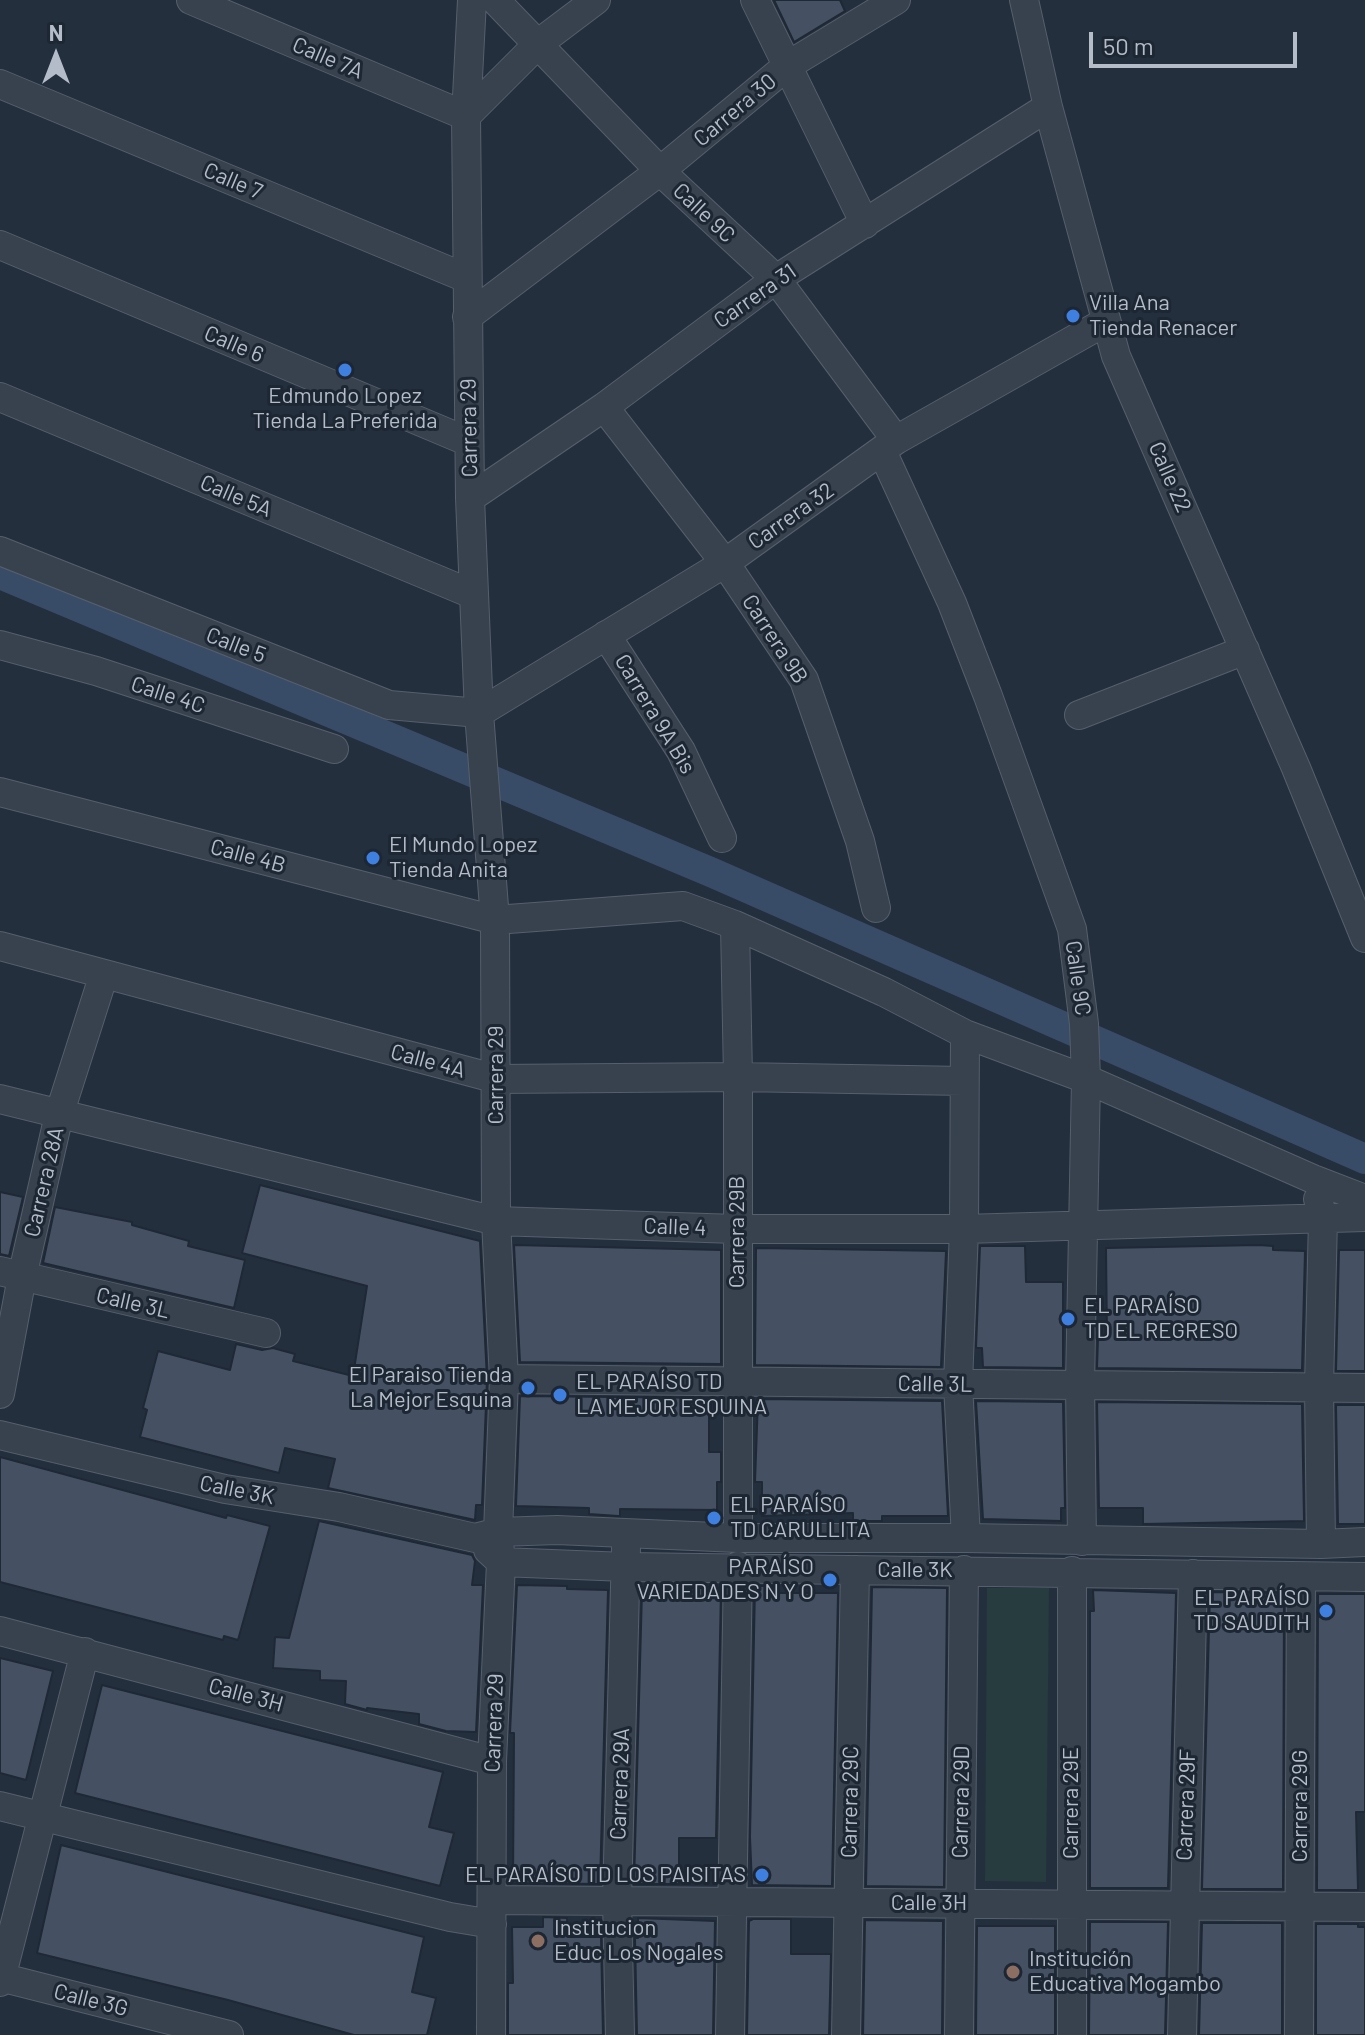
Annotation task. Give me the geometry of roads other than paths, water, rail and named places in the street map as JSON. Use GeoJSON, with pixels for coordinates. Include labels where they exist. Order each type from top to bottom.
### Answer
{"type":"FeatureCollection","features":[{"type":"Feature","properties":{"kind":"street","name":"Calle 7A"},"geometry":{"type":"LineString","coordinates":[[191,0],[466,116]]}},
{"type":"Feature","properties":{"kind":"street","name":"Carrera 29"},"geometry":{"type":"LineString","coordinates":[[472,0],[466,116],[472,594],[495,920],[496,1221],[504,1379],[486,1535]]}},
{"type":"Feature","properties":{"kind":"street","name":"Calle 9C"},"geometry":{"type":"LineString","coordinates":[[495,0],[660,171],[776,279],[889,445],[962,629],[1072,929],[1084,1024],[1086,1070],[1080,1385],[1082,1541]]}},
{"type":"Feature","properties":{"kind":"street"},"geometry":{"type":"LineString","coordinates":[[466,116],[539,43],[596,0]]}},
{"type":"Feature","properties":{"kind":"street"},"geometry":{"type":"LineString","coordinates":[[755,0],[865,224]]}},
{"type":"Feature","properties":{"kind":"street","name":"Carrera 30"},"geometry":{"type":"LineString","coordinates":[[467,317],[660,171],[787,66],[896,0]]}},
{"type":"Feature","properties":{"kind":"street","name":"Calle 22"},"geometry":{"type":"LineString","coordinates":[[1024,0],[1048,107],[1116,356],[1360,909],[1365,938]]}},
{"type":"Feature","properties":{"kind":"street","name":"Calle 7"},"geometry":{"type":"LineString","coordinates":[[0,84],[466,278]]}},
{"type":"Feature","properties":{"kind":"street","name":"Carrera 31"},"geometry":{"type":"LineString","coordinates":[[470,498],[604,407],[776,279],[1048,107]]}},
{"type":"Feature","properties":{"kind":"street","name":"Calle 6"},"geometry":{"type":"LineString","coordinates":[[0,245],[469,442]]}},
{"type":"Feature","properties":{"kind":"street","name":"Carrera 32"},"geometry":{"type":"LineString","coordinates":[[479,713],[725,563],[889,445],[1105,322]]}},
{"type":"Feature","properties":{"kind":"street","name":"Calle 5A"},"geometry":{"type":"LineString","coordinates":[[0,397],[472,594]]}},
{"type":"Feature","properties":{"kind":"street","name":"Carrera 9B"},"geometry":{"type":"LineString","coordinates":[[604,407],[725,563],[804,680],[860,841],[876,908]]}},
{"type":"Feature","properties":{"kind":"street","name":"Calle 5"},"geometry":{"type":"LineString","coordinates":[[0,551],[389,705],[479,713]]}},
{"type":"Feature","properties":{"kind":"street","name":"Carrera 9A Bis"},"geometry":{"type":"LineString","coordinates":[[606,635],[681,751],[722,838]]}},
{"type":"Feature","properties":{"kind":"street","name":"Calle 4C"},"geometry":{"type":"LineString","coordinates":[[0,645],[96,671],[334,749]]}},
{"type":"Feature","properties":{"kind":"street"},"geometry":{"type":"LineString","coordinates":[[1079,715],[1245,650]]}},
{"type":"Feature","properties":{"kind":"street","name":"Calle 4B"},"geometry":{"type":"LineString","coordinates":[[0,792],[495,920]]}},
{"type":"Feature","properties":{"kind":"street"},"geometry":{"type":"LineString","coordinates":[[495,920],[683,906],[735,925],[884,992],[965,1034],[1086,1070],[1313,1179],[1365,1199]]}},
{"type":"Feature","properties":{"kind":"street","name":"Carrera 29B"},"geometry":{"type":"LineString","coordinates":[[735,925],[738,1538]]}},
{"type":"Feature","properties":{"kind":"street","name":"Calle 4A"},"geometry":{"type":"LineString","coordinates":[[0,946],[497,1079],[738,1077],[964,1081]]}},
{"type":"Feature","properties":{"kind":"street","name":"Carrera 28A"},"geometry":{"type":"LineString","coordinates":[[0,1394],[11,1274],[104,974]]}},
{"type":"Feature","properties":{"kind":"street"},"geometry":{"type":"LineString","coordinates":[[965,1034],[964,1229],[958,1384],[966,1538]]}},
{"type":"Feature","properties":{"kind":"street","name":"Calle 4"},"geometry":{"type":"LineString","coordinates":[[0,1099],[496,1221],[736,1229],[964,1229],[1365,1217]]}},
{"type":"Feature","properties":{"kind":"street"},"geometry":{"type":"LineString","coordinates":[[1313,1179],[1323,1218],[1319,1387],[1321,1544]]}},
{"type":"Feature","properties":{"kind":"street","name":"Calle 3L"},"geometry":{"type":"LineString","coordinates":[[11,1274],[266,1333]]}},
{"type":"Feature","properties":{"kind":"street","name":"Calle 3L"},"geometry":{"type":"LineString","coordinates":[[504,1379],[1365,1388]]}},
{"type":"Feature","properties":{"kind":"street","name":"Calle 3K"},"geometry":{"type":"LineString","coordinates":[[0,1435],[225,1489],[486,1535],[557,1530],[738,1538],[1365,1542]]}},
{"type":"Feature","properties":{"kind":"street","name":"Carrera 29A"},"geometry":{"type":"LineString","coordinates":[[620,2035],[617,1901],[626,1534]]}},
{"type":"Feature","properties":{"kind":"street","name":"Calle 3K"},"geometry":{"type":"LineString","coordinates":[[486,1535],[501,1562],[626,1567],[738,1566],[1365,1577]]}},
{"type":"Feature","properties":{"kind":"street","name":"Carrera 29"},"geometry":{"type":"LineString","coordinates":[[491,2035],[492,1761],[501,1562]]}},
{"type":"Feature","properties":{"kind":"street"},"geometry":{"type":"LineString","coordinates":[[730,2035],[738,1566]]}},
{"type":"Feature","properties":{"kind":"street","name":"Carrera 29C"},"geometry":{"type":"LineString","coordinates":[[846,2035],[855,1570]]}},
{"type":"Feature","properties":{"kind":"street","name":"Carrera 29D"},"geometry":{"type":"LineString","coordinates":[[959,2035],[964,1570]]}},
{"type":"Feature","properties":{"kind":"street","name":"Carrera 29E"},"geometry":{"type":"LineString","coordinates":[[1072,1571],[1072,2035]]}},
{"type":"Feature","properties":{"kind":"street","name":"Carrera 29F"},"geometry":{"type":"LineString","coordinates":[[1182,2035],[1193,1574]]}},
{"type":"Feature","properties":{"kind":"street","name":"Carrera 29G"},"geometry":{"type":"LineString","coordinates":[[1299,2035],[1301,1578]]}},
{"type":"Feature","properties":{"kind":"street","name":"Calle 3H"},"geometry":{"type":"LineString","coordinates":[[0,1631],[492,1761]]}},
{"type":"Feature","properties":{"kind":"street"},"geometry":{"type":"LineString","coordinates":[[0,1979],[85,1652]]}},
{"type":"Feature","properties":{"kind":"street","name":"Calle 3H"},"geometry":{"type":"LineString","coordinates":[[0,1806],[450,1917],[617,1901],[1365,1907]]}},
{"type":"Feature","properties":{"kind":"street","name":"Calle 3G"},"geometry":{"type":"LineString","coordinates":[[0,1979],[229,2035]]}},
{"type":"Feature","properties":{"kind":"waterway"},"geometry":{"type":"LineString","coordinates":[[0,574],[713,873],[1365,1159]]}},
{"type":"Feature","properties":{"kind":"place","name":"Villa Ana Tienda Renacer"},"geometry":{"type":"Point","coordinates":[1073,316]}},
{"type":"Feature","properties":{"kind":"place","name":"Edmundo Lopez Tienda La Preferida"},"geometry":{"type":"Point","coordinates":[345,370]}},
{"type":"Feature","properties":{"kind":"place","name":"El Mundo Lopez Tienda Anita"},"geometry":{"type":"Point","coordinates":[373,858]}},
{"type":"Feature","properties":{"kind":"place","name":"EL PARAÍSO TD EL REGRESO"},"geometry":{"type":"Point","coordinates":[1068,1319]}},
{"type":"Feature","properties":{"kind":"place","name":"El Paraiso Tienda La Mejor Esquina"},"geometry":{"type":"Point","coordinates":[528,1388]}},
{"type":"Feature","properties":{"kind":"place","name":"EL PARAÍSO TD LA MEJOR ESQUINA"},"geometry":{"type":"Point","coordinates":[560,1395]}},
{"type":"Feature","properties":{"kind":"place","name":"EL PARAÍSO TD CARULLITA"},"geometry":{"type":"Point","coordinates":[714,1518]}},
{"type":"Feature","properties":{"kind":"place","name":"PARAÍSO VARIEDADES N Y O"},"geometry":{"type":"Point","coordinates":[830,1580]}},
{"type":"Feature","properties":{"kind":"place","name":"EL PARAÍSO TD SAUDITH"},"geometry":{"type":"Point","coordinates":[1326,1611]}},
{"type":"Feature","properties":{"kind":"place","name":"EL PARAÍSO TD LOS PAISITAS"},"geometry":{"type":"Point","coordinates":[762,1875]}},
{"type":"Feature","properties":{"kind":"place","name":"Institucion Educ Los Nogales"},"geometry":{"type":"Point","coordinates":[538,1941]}},
{"type":"Feature","properties":{"kind":"place","name":"Institución Educativa Mogambo"},"geometry":{"type":"Point","coordinates":[1013,1972]}}]}
